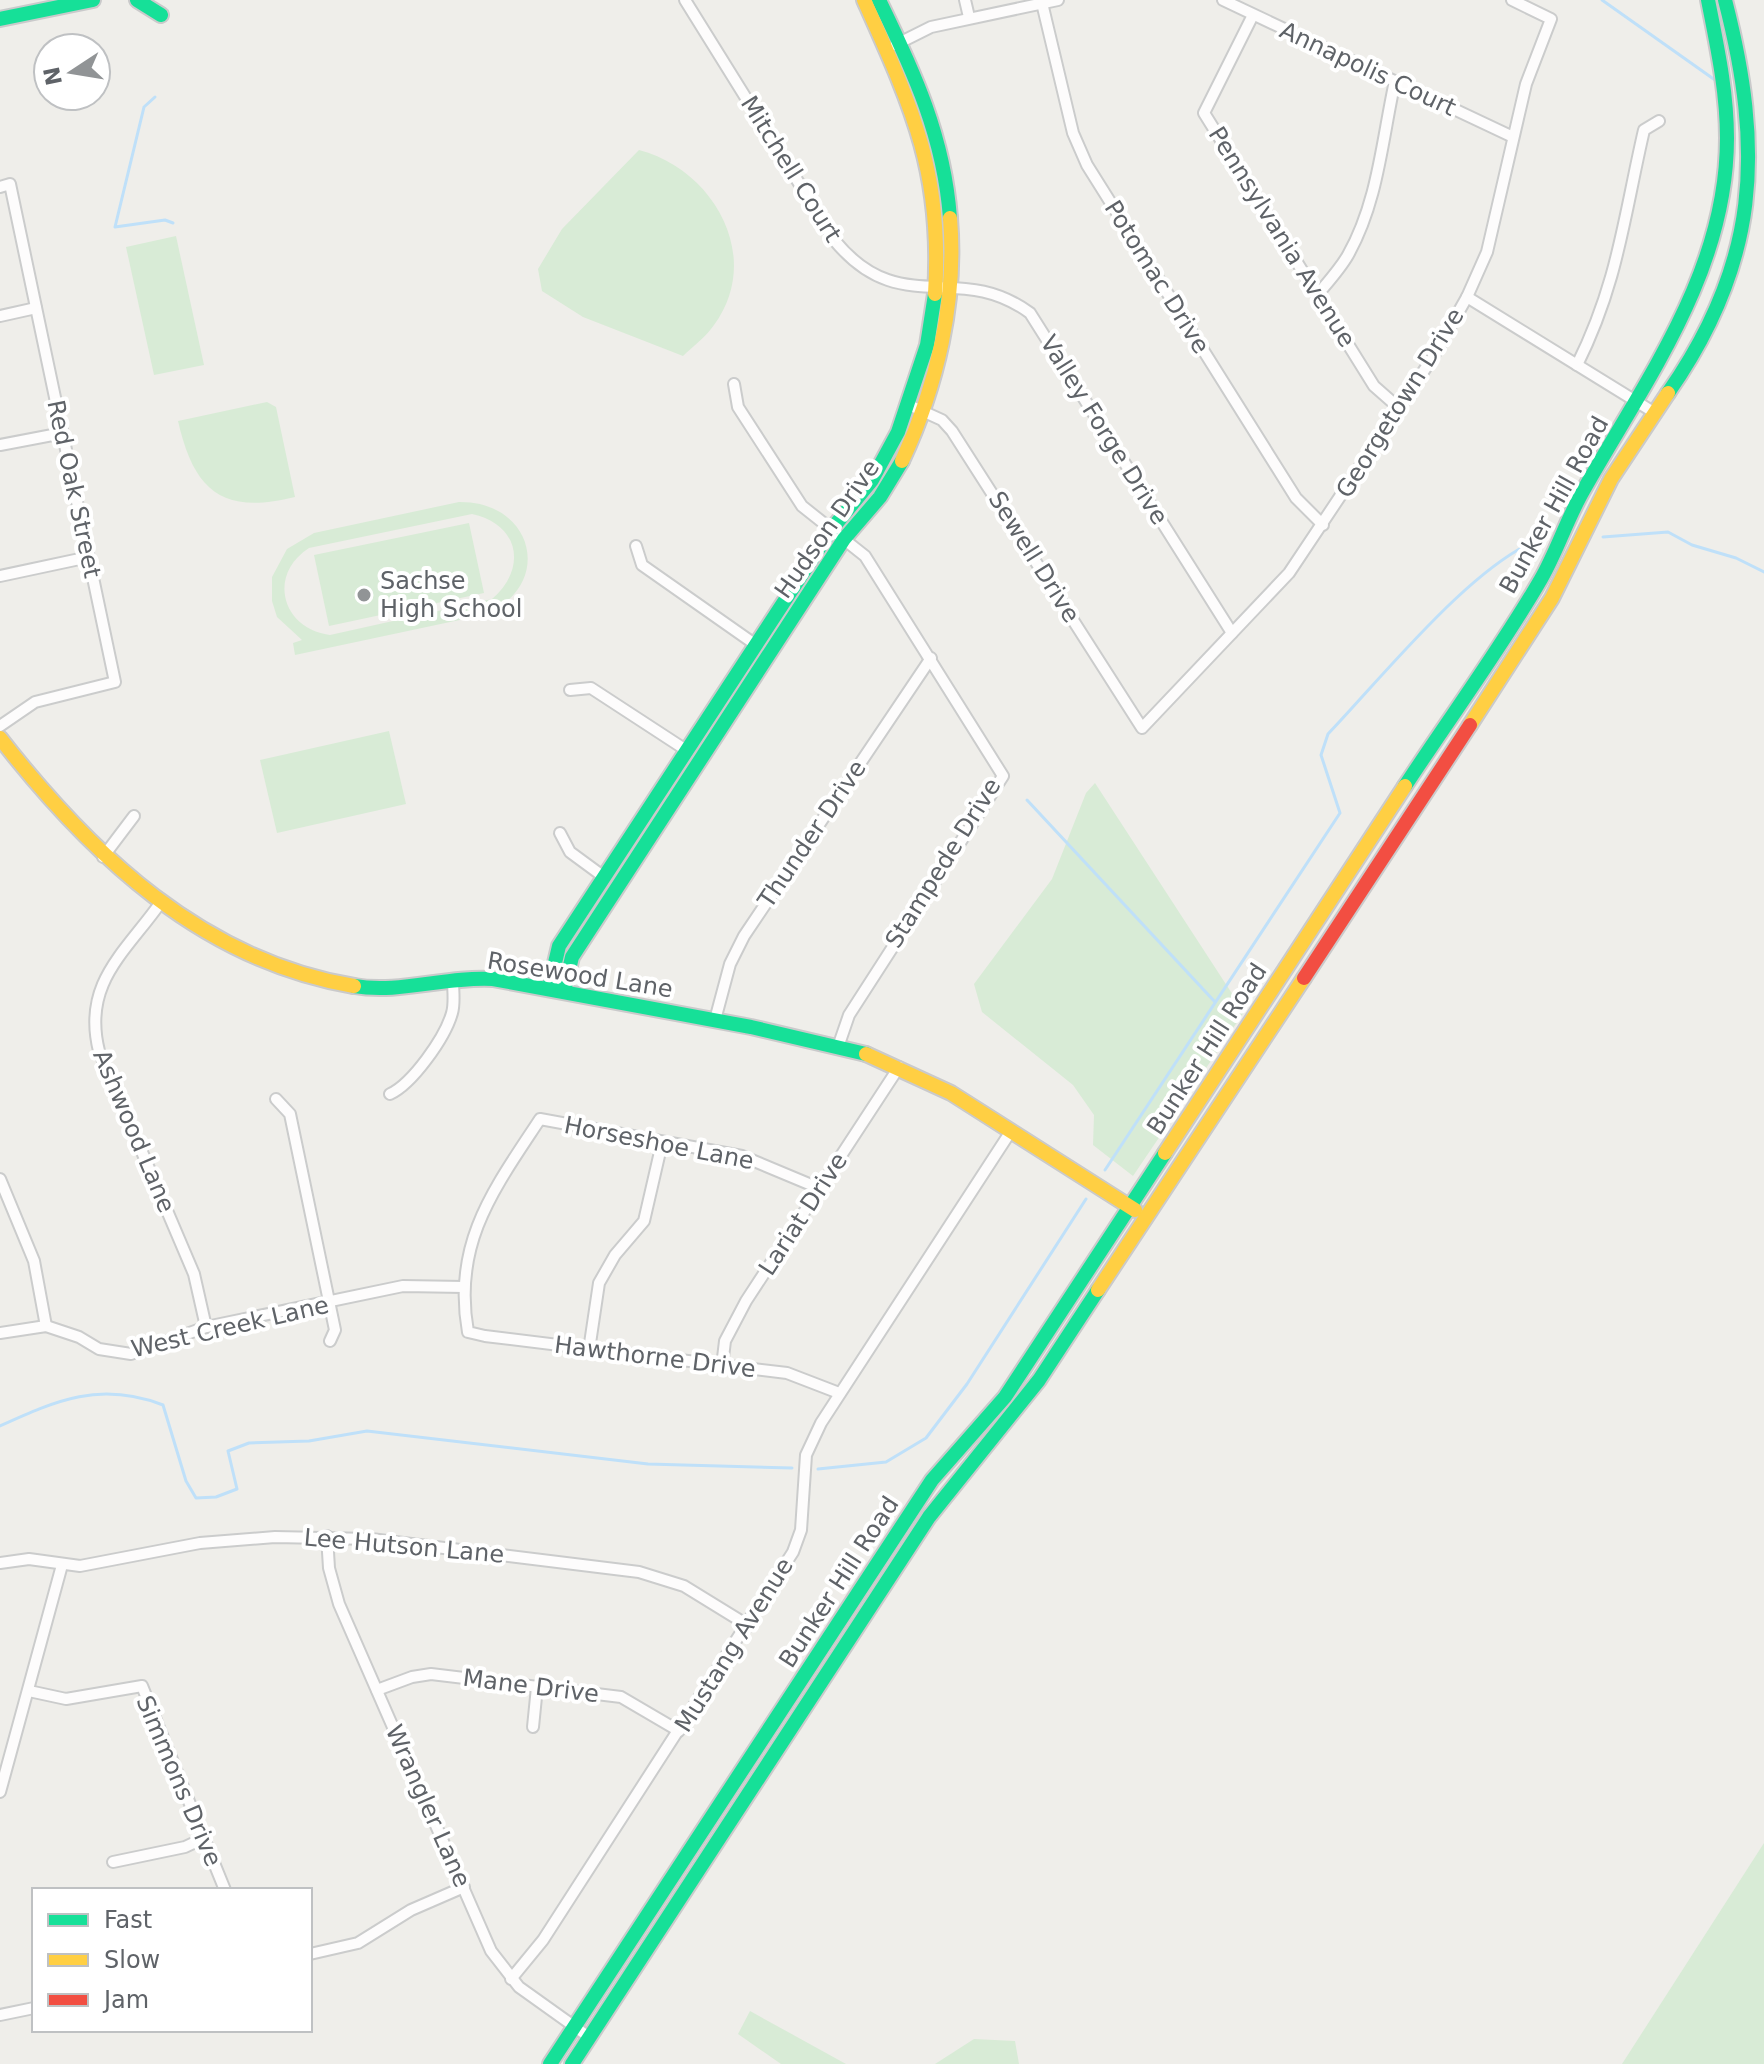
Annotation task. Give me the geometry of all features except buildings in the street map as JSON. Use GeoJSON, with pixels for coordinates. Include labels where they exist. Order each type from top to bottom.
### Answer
{"type":"FeatureCollection","features":[{"type":"Feature","properties":{"kind":"main road"},"geometry":{"type":"LineString","coordinates":[[0,19],[93,0]]}},
{"type":"Feature","properties":{"kind":"main road"},"geometry":{"type":"LineString","coordinates":[[137,0],[161,15]]}},
{"type":"Feature","properties":{"kind":"main road","name":"Hudson Drive"},"geometry":{"type":"LineString","coordinates":[[556,990],[572,957],[844,539],[880,497],[945,336],[936,222],[917,120],[864,0]]}},
{"type":"Feature","properties":{"kind":"main road","name":"Hudson Drive"},"geometry":{"type":"LineString","coordinates":[[879,0],[900,42],[939,141],[949,222],[942,287]]}},
{"type":"Feature","properties":{"kind":"main road","name":"Bunker Hill Road"},"geometry":{"type":"LineString","coordinates":[[550,2064],[932,1480],[1005,1397],[1541,579],[1586,485],[1708,290],[1728,237],[1737,198],[1740,136],[1735,91],[1724,40],[1708,0]]}},
{"type":"Feature","properties":{"kind":"main road","name":"Bunker Hill Road"},"geometry":{"type":"LineString","coordinates":[[572,2064],[929,1517],[1021,1405],[1526,640],[1575,557],[1611,478],[1704,338],[1736,275],[1750,225],[1758,174],[1756,104],[1746,56],[1725,0]]}},
{"type":"Feature","properties":{"kind":"main road","name":"Hudson Drive"},"geometry":{"type":"LineString","coordinates":[[556,990],[559,946],[831,530],[876,473],[916,408]]}},
{"type":"Feature","properties":{"kind":"main road","name":"Rosewood Lane"},"geometry":{"type":"LineString","coordinates":[[0,738],[60,813],[103,857],[161,902],[231,944],[310,979],[368,988],[488,978],[715,1020],[838,1047],[899,1067],[1011,1131],[1145,1217]]}},
{"type":"Feature","properties":{"kind":"street","name":"Mitchell Court"},"geometry":{"type":"LineString","coordinates":[[685,0],[835,241],[854,264],[897,285],[942,287]]}},
{"type":"Feature","properties":{"kind":"street"},"geometry":{"type":"LineString","coordinates":[[965,0],[969,17]]}},
{"type":"Feature","properties":{"kind":"street"},"geometry":{"type":"LineString","coordinates":[[886,50],[931,27],[1058,0]]}},
{"type":"Feature","properties":{"kind":"street","name":"Annapolis Court"},"geometry":{"type":"LineString","coordinates":[[1223,0],[1513,137]]}},
{"type":"Feature","properties":{"kind":"street","name":"Georgetown Drive"},"geometry":{"type":"LineString","coordinates":[[1142,728],[1289,573],[1399,408],[1467,297],[1487,252],[1502,198],[1526,84],[1551,19],[1512,0]]}},
{"type":"Feature","properties":{"kind":"street","name":"Potomac Drive"},"geometry":{"type":"LineString","coordinates":[[1042,3],[1073,133],[1087,165],[1296,498],[1323,525]]}},
{"type":"Feature","properties":{"kind":"street","name":"Pennsylvania Avenue"},"geometry":{"type":"LineString","coordinates":[[1253,15],[1204,113],[1374,386],[1399,408]]}},
{"type":"Feature","properties":{"kind":"street"},"geometry":{"type":"LineString","coordinates":[[1318,294],[1348,256],[1366,215],[1381,159],[1395,81]]}},
{"type":"Feature","properties":{"kind":"street"},"geometry":{"type":"LineString","coordinates":[[1577,365],[1597,324],[1618,262],[1644,130],[1659,121]]}},
{"type":"Feature","properties":{"kind":"street","name":"Red Oak Street"},"geometry":{"type":"LineString","coordinates":[[0,187],[10,184],[115,682],[35,702],[0,726]]}},
{"type":"Feature","properties":{"kind":"street","name":"Valley Forge Drive"},"geometry":{"type":"LineString","coordinates":[[942,287],[984,289],[1003,295],[1030,313],[1232,633]]}},
{"type":"Feature","properties":{"kind":"street"},"geometry":{"type":"LineString","coordinates":[[1467,297],[1655,413]]}},
{"type":"Feature","properties":{"kind":"street"},"geometry":{"type":"LineString","coordinates":[[0,316],[36,308]]}},
{"type":"Feature","properties":{"kind":"street","name":"Stampede Drive"},"geometry":{"type":"LineString","coordinates":[[734,384],[738,407],[802,506],[865,556],[1003,776],[849,1015],[838,1047]]}},
{"type":"Feature","properties":{"kind":"street","name":"Sewell Drive"},"geometry":{"type":"LineString","coordinates":[[916,408],[942,420],[971,458],[1142,728]]}},
{"type":"Feature","properties":{"kind":"street"},"geometry":{"type":"LineString","coordinates":[[0,445],[63,433]]}},
{"type":"Feature","properties":{"kind":"street"},"geometry":{"type":"LineString","coordinates":[[636,546],[642,565],[756,645]]}},
{"type":"Feature","properties":{"kind":"street"},"geometry":{"type":"LineString","coordinates":[[0,576],[89,557]]}},
{"type":"Feature","properties":{"kind":"street","name":"Thunder Drive"},"geometry":{"type":"LineString","coordinates":[[715,1020],[730,964],[744,936],[931,658]]}},
{"type":"Feature","properties":{"kind":"street"},"geometry":{"type":"LineString","coordinates":[[570,690],[591,688],[686,750]]}},
{"type":"Feature","properties":{"kind":"street"},"geometry":{"type":"LineString","coordinates":[[103,857],[134,816]]}},
{"type":"Feature","properties":{"kind":"street"},"geometry":{"type":"LineString","coordinates":[[560,833],[570,852],[604,877]]}},
{"type":"Feature","properties":{"kind":"street","name":"Ashwood Lane"},"geometry":{"type":"LineString","coordinates":[[161,902],[107,971],[99,989],[93,1028],[99,1051],[194,1274],[206,1327]]}},
{"type":"Feature","properties":{"kind":"street"},"geometry":{"type":"LineString","coordinates":[[390,1094],[405,1087],[445,1029],[454,1008],[453,981]]}},
{"type":"Feature","properties":{"kind":"street","name":"Lariat Drive"},"geometry":{"type":"LineString","coordinates":[[722,1366],[725,1341],[746,1301],[899,1067]]}},
{"type":"Feature","properties":{"kind":"street"},"geometry":{"type":"LineString","coordinates":[[276,1099],[290,1114],[335,1330],[330,1341]]}},
{"type":"Feature","properties":{"kind":"street","name":"Horseshoe Lane"},"geometry":{"type":"LineString","coordinates":[[464,1287],[469,1245],[487,1201],[540,1119],[742,1156],[821,1189]]}},
{"type":"Feature","properties":{"kind":"street","name":"Mustang Avenue"},"geometry":{"type":"LineString","coordinates":[[511,1979],[543,1940],[749,1626],[793,1552],[801,1530],[806,1455],[839,1393],[1011,1131]]}},
{"type":"Feature","properties":{"kind":"street"},"geometry":{"type":"LineString","coordinates":[[589,1350],[599,1283],[615,1255],[644,1221],[662,1143]]}},
{"type":"Feature","properties":{"kind":"street"},"geometry":{"type":"LineString","coordinates":[[0,1179],[34,1261],[46,1326]]}},
{"type":"Feature","properties":{"kind":"street","name":"West Creek Lane"},"geometry":{"type":"LineString","coordinates":[[0,1333],[46,1326],[69,1332],[99,1349],[131,1354],[206,1327],[403,1286],[464,1287]]}},
{"type":"Feature","properties":{"kind":"street","name":"Hawthorne Drive"},"geometry":{"type":"LineString","coordinates":[[464,1287],[468,1332],[589,1350],[787,1373],[839,1393]]}},
{"type":"Feature","properties":{"kind":"street","name":"Wrangler Lane"},"geometry":{"type":"LineString","coordinates":[[327,1536],[334,1589],[491,1951],[511,1979],[589,2037]]}},
{"type":"Feature","properties":{"kind":"street","name":"Lee Hutson Lane"},"geometry":{"type":"LineString","coordinates":[[0,1563],[29,1559],[62,1565],[102,1564],[200,1543],[327,1536],[639,1572],[684,1586],[749,1626]]}},
{"type":"Feature","properties":{"kind":"street"},"geometry":{"type":"LineString","coordinates":[[0,1792],[62,1565]]}},
{"type":"Feature","properties":{"kind":"street","name":"Mane Drive"},"geometry":{"type":"LineString","coordinates":[[377,1690],[412,1677],[431,1674],[621,1697],[679,1731]]}},
{"type":"Feature","properties":{"kind":"street","name":"Simmons Drive"},"geometry":{"type":"LineString","coordinates":[[29,1691],[66,1699],[142,1686],[224,1888]]}},
{"type":"Feature","properties":{"kind":"street"},"geometry":{"type":"LineString","coordinates":[[533,1727],[537,1687]]}},
{"type":"Feature","properties":{"kind":"street"},"geometry":{"type":"LineString","coordinates":[[113,1862],[185,1847],[204,1838]]}},
{"type":"Feature","properties":{"kind":"street"},"geometry":{"type":"LineString","coordinates":[[312,1954],[358,1943],[411,1910],[464,1887]]}},
{"type":"Feature","properties":{"kind":"street"},"geometry":{"type":"LineString","coordinates":[[0,2015],[32,2008]]}},
{"type":"Feature","properties":{"kind":"green space"},"geometry":{"type":"Polygon","coordinates":[[[639,150],[666,160],[689,176],[708,196],[723,219],[732,245],[734,272],[728,299],[711,329],[683,356],[583,317],[542,291],[538,269],[562,229],[639,150]]]}},
{"type":"Feature","properties":{"kind":"green space"},"geometry":{"type":"Polygon","coordinates":[[[176,236],[204,365],[154,375],[126,247],[176,236]]]}},
{"type":"Feature","properties":{"kind":"green space"},"geometry":{"type":"Polygon","coordinates":[[[267,402],[276,407],[295,497],[248,503],[215,492],[193,465],[178,421],[267,402]]]}},
{"type":"Feature","properties":{"kind":"green space"},"geometry":{"type":"Polygon","coordinates":[[[459,502],[485,505],[505,515],[519,530],[526,548],[527,567],[520,585],[506,602],[483,615],[295,655],[293,643],[302,640],[277,617],[272,601],[272,577],[287,549],[314,533],[459,502]],[[472,514],[309,548],[296,559],[288,572],[285,586],[291,612],[314,631],[330,635],[492,599],[511,574],[514,561],[508,537],[488,519],[472,514]]]}},
{"type":"Feature","properties":{"kind":"green space"},"geometry":{"type":"Polygon","coordinates":[[[469,523],[484,593],[329,626],[314,555],[469,523]]]}},
{"type":"Feature","properties":{"kind":"green space"},"geometry":{"type":"Polygon","coordinates":[[[389,731],[406,804],[277,833],[260,760],[389,731]]]}},
{"type":"Feature","properties":{"kind":"green space"},"geometry":{"type":"Polygon","coordinates":[[[1095,783],[1244,1012],[1133,1176],[1093,1145],[1094,1115],[1073,1085],[982,1012],[974,984],[1052,879],[1086,793],[1095,783]]]}},
{"type":"Feature","properties":{"kind":"green space"},"geometry":{"type":"Polygon","coordinates":[[[1764,1843],[1764,2064],[1622,2064],[1764,1843]]]}},
{"type":"Feature","properties":{"kind":"green space"},"geometry":{"type":"Polygon","coordinates":[[[750,2011],[846,2064],[781,2064],[738,2034],[750,2011]]]}},
{"type":"Feature","properties":{"kind":"green space"},"geometry":{"type":"Polygon","coordinates":[[[974,2039],[1015,2041],[1019,2064],[935,2064],[974,2039]]]}},
{"type":"Feature","properties":{"kind":"waterway"},"geometry":{"type":"LineString","coordinates":[[1602,0],[1715,80]]}},
{"type":"Feature","properties":{"kind":"waterway"},"geometry":{"type":"LineString","coordinates":[[155,97],[144,107],[115,227],[165,220],[173,223]]}},
{"type":"Feature","properties":{"kind":"waterway"},"geometry":{"type":"LineString","coordinates":[[1603,537],[1668,532],[1692,545],[1736,558],[1764,572]]}},
{"type":"Feature","properties":{"kind":"waterway"},"geometry":{"type":"LineString","coordinates":[[1105,1170],[1340,813],[1321,755],[1328,734],[1460,594],[1519,549],[1546,537]]}},
{"type":"Feature","properties":{"kind":"waterway"},"geometry":{"type":"LineString","coordinates":[[1027,800],[1215,1002]]}},
{"type":"Feature","properties":{"kind":"waterway"},"geometry":{"type":"LineString","coordinates":[[818,1469],[886,1462],[926,1438],[967,1384],[1086,1199]]}},
{"type":"Feature","properties":{"kind":"waterway"},"geometry":{"type":"LineString","coordinates":[[0,1426],[41,1408],[99,1394],[119,1394],[163,1405],[186,1481],[196,1498],[216,1497],[237,1489],[228,1451],[249,1443],[309,1441],[367,1431],[648,1464],[792,1468]]}},
{"type":"Feature","properties":{"kind":"traffic: fast"},"geometry":{"type":"LineString","coordinates":[[0,19],[93,0]]}},
{"type":"Feature","properties":{"kind":"traffic: fast"},"geometry":{"type":"LineString","coordinates":[[137,0],[161,15]]}},
{"type":"Feature","properties":{"kind":"traffic: fast"},"geometry":{"type":"LineString","coordinates":[[879,0],[915,79],[934,132],[947,188],[950,218]]}},
{"type":"Feature","properties":{"kind":"traffic: fast"},"geometry":{"type":"LineString","coordinates":[[1405,786],[1492,658],[1541,579],[1577,502],[1679,323],[1698,279],[1713,234],[1723,187],[1727,138],[1723,86],[1708,0]]}},
{"type":"Feature","properties":{"kind":"traffic: fast"},"geometry":{"type":"LineString","coordinates":[[1668,393],[1698,345],[1721,298],[1736,251],[1745,204],[1748,156],[1745,107],[1725,0]]}},
{"type":"Feature","properties":{"kind":"traffic: fast"},"geometry":{"type":"LineString","coordinates":[[549,988],[559,946],[831,530],[872,480],[898,432],[927,345],[935,294]]}},
{"type":"Feature","properties":{"kind":"traffic: fast"},"geometry":{"type":"LineString","coordinates":[[564,991],[572,957],[844,539],[880,497],[902,461]]}},
{"type":"Feature","properties":{"kind":"traffic: fast"},"geometry":{"type":"LineString","coordinates":[[354,986],[389,988],[493,979],[751,1027],[866,1054]]}},
{"type":"Feature","properties":{"kind":"traffic: fast"},"geometry":{"type":"LineString","coordinates":[[550,2064],[932,1480],[1005,1397],[1165,1153]]}},
{"type":"Feature","properties":{"kind":"traffic: fast"},"geometry":{"type":"LineString","coordinates":[[572,2064],[929,1517],[1039,1380],[1098,1290]]}},
{"type":"Feature","properties":{"kind":"traffic: slow"},"geometry":{"type":"LineString","coordinates":[[864,0],[910,108],[929,176],[936,251],[935,294]]}},
{"type":"Feature","properties":{"kind":"traffic: slow"},"geometry":{"type":"LineString","coordinates":[[902,461],[925,403],[942,342],[950,280],[950,218]]}},
{"type":"Feature","properties":{"kind":"traffic: slow"},"geometry":{"type":"LineString","coordinates":[[1470,725],[1552,598],[1611,479],[1668,393]]}},
{"type":"Feature","properties":{"kind":"traffic: slow"},"geometry":{"type":"LineString","coordinates":[[0,738],[72,823],[154,896],[200,927],[248,953],[299,973],[354,986]]}},
{"type":"Feature","properties":{"kind":"traffic: slow"},"geometry":{"type":"LineString","coordinates":[[1165,1153],[1405,786]]}},
{"type":"Feature","properties":{"kind":"traffic: slow"},"geometry":{"type":"LineString","coordinates":[[1098,1290],[1304,978]]}},
{"type":"Feature","properties":{"kind":"traffic: slow"},"geometry":{"type":"LineString","coordinates":[[866,1054],[951,1093],[1135,1210]]}},
{"type":"Feature","properties":{"kind":"traffic: jam"},"geometry":{"type":"LineString","coordinates":[[1304,978],[1470,725]]}},
{"type":"Feature","properties":{"kind":"place","name":"Sachse High School"},"geometry":{"type":"Point","coordinates":[364,595]}}]}
